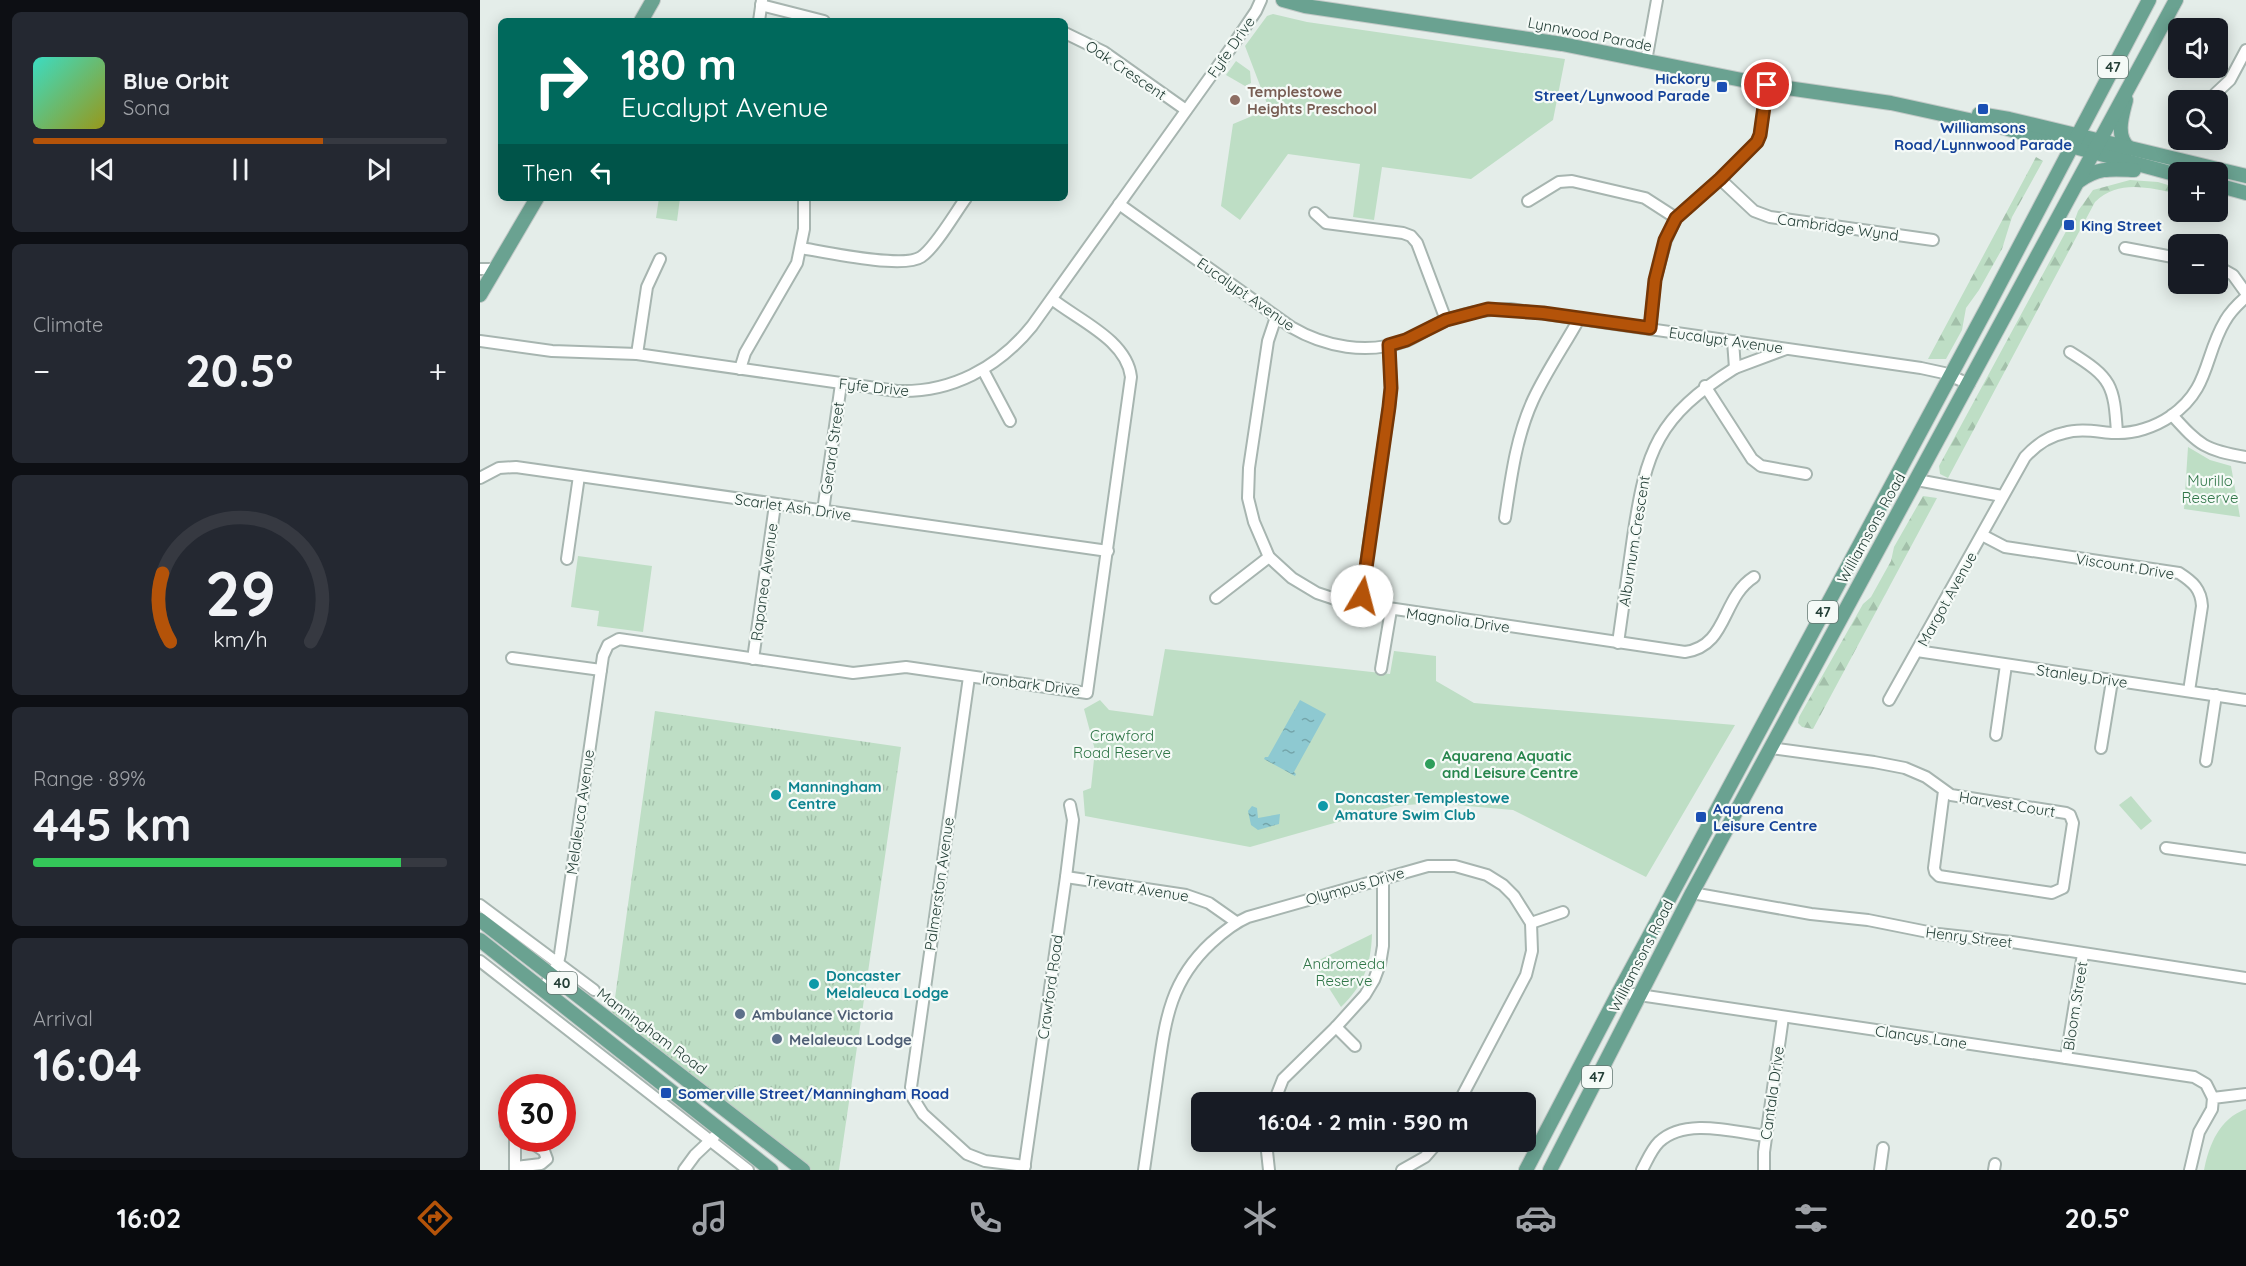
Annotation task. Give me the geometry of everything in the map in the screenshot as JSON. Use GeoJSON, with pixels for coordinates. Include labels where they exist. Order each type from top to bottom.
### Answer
{"type":"FeatureCollection","features":[{"type":"Feature","properties":{"kind":"main road"},"geometry":{"type":"LineString","coordinates":[[643,18],[653,0]]}},
{"type":"Feature","properties":{"kind":"main road","name":"Lynnwood Parade"},"geometry":{"type":"LineString","coordinates":[[1283,0],[1305,6],[1562,44],[1767,85],[1891,103],[1931,106],[2009,119],[2074,142]]}},
{"type":"Feature","properties":{"kind":"main road","name":"Williamsons Road"},"geometry":{"type":"LineString","coordinates":[[1526,1170],[2149,0]]}},
{"type":"Feature","properties":{"kind":"main road","name":"Williamsons Road"},"geometry":{"type":"LineString","coordinates":[[1550,1170],[1692,893],[2176,0]]}},
{"type":"Feature","properties":{"kind":"main road"},"geometry":{"type":"LineString","coordinates":[[2129,148],[2123,143],[2120,135],[2130,83]]}},
{"type":"Feature","properties":{"kind":"main road"},"geometry":{"type":"LineString","coordinates":[[2074,142],[2100,141],[2246,176]]}},
{"type":"Feature","properties":{"kind":"main road"},"geometry":{"type":"LineString","coordinates":[[2074,142],[2093,154],[2168,172]]}},
{"type":"Feature","properties":{"kind":"main road"},"geometry":{"type":"LineString","coordinates":[[2078,181],[2093,171],[2110,169],[2168,173]]}},
{"type":"Feature","properties":{"kind":"main road"},"geometry":{"type":"LineString","coordinates":[[2228,188],[2246,193]]}},
{"type":"Feature","properties":{"kind":"main road"},"geometry":{"type":"LineString","coordinates":[[480,295],[487,276],[535,201]]}},
{"type":"Feature","properties":{"kind":"main road"},"geometry":{"type":"LineString","coordinates":[[1753,742],[1771,748]]}},
{"type":"Feature","properties":{"kind":"main road","name":"Manningham Road"},"geometry":{"type":"LineString","coordinates":[[480,920],[555,969],[803,1170]]}},
{"type":"Feature","properties":{"kind":"main road","name":"40"},"geometry":{"type":"LineString","coordinates":[[480,940],[771,1170]]}},
{"type":"Feature","properties":{"kind":"main road"},"geometry":{"type":"LineString","coordinates":[[716,1126],[728,1111]]}},
{"type":"Feature","properties":{"kind":"street","name":"Fyfe Drive"},"geometry":{"type":"LineString","coordinates":[[480,341],[552,351],[637,354],[897,391],[919,390],[952,383],[983,370],[1020,340],[1052,298],[1254,15],[1261,0]]}},
{"type":"Feature","properties":{"kind":"street"},"geometry":{"type":"LineString","coordinates":[[1646,62],[1657,0]]}},
{"type":"Feature","properties":{"kind":"street"},"geometry":{"type":"LineString","coordinates":[[759,18],[761,3],[814,18]]}},
{"type":"Feature","properties":{"kind":"street","name":"Oak Crescent"},"geometry":{"type":"LineString","coordinates":[[1068,34],[1104,52],[1186,110]]}},
{"type":"Feature","properties":{"kind":"street"},"geometry":{"type":"LineString","coordinates":[[2220,90],[2230,80],[2246,50]]}},
{"type":"Feature","properties":{"kind":"street"},"geometry":{"type":"LineString","coordinates":[[1650,328],[1655,280],[1665,240],[1676,218],[1752,148],[1760,135],[1767,85]]}},
{"type":"Feature","properties":{"kind":"street","name":"Cambridge Wynd"},"geometry":{"type":"LineString","coordinates":[[1720,179],[1754,211],[1770,217],[1933,240]]}},
{"type":"Feature","properties":{"kind":"street"},"geometry":{"type":"LineString","coordinates":[[1528,201],[1559,182],[1572,181],[1645,198],[1676,218]]}},
{"type":"Feature","properties":{"kind":"street"},"geometry":{"type":"LineString","coordinates":[[740,369],[745,353],[790,276],[801,248],[804,201]]}},
{"type":"Feature","properties":{"kind":"street"},"geometry":{"type":"LineString","coordinates":[[801,248],[891,262],[915,261],[927,252],[964,201]]}},
{"type":"Feature","properties":{"kind":"street","name":"Eucalypt Avenue"},"geometry":{"type":"LineString","coordinates":[[1119,204],[1276,317],[1302,333],[1330,344],[1364,348],[1389,345],[1406,340],[1446,320],[1488,309],[1510,309],[1921,368],[1969,384]]}},
{"type":"Feature","properties":{"kind":"street"},"geometry":{"type":"LineString","coordinates":[[1315,213],[1326,223],[1411,236],[1417,243],[1446,320]]}},
{"type":"Feature","properties":{"kind":"street"},"geometry":{"type":"LineString","coordinates":[[2125,248],[2168,256]]}},
{"type":"Feature","properties":{"kind":"street"},"geometry":{"type":"LineString","coordinates":[[637,354],[647,287],[660,259]]}},
{"type":"Feature","properties":{"kind":"street"},"geometry":{"type":"LineString","coordinates":[[480,269],[487,276]]}},
{"type":"Feature","properties":{"kind":"street"},"geometry":{"type":"LineString","coordinates":[[2228,272],[2233,275],[2246,295]]}},
{"type":"Feature","properties":{"kind":"street","name":"Margot Avenue"},"geometry":{"type":"LineString","coordinates":[[1889,700],[2025,457],[2045,440],[2056,435],[2076,431],[2117,434],[2144,429],[2172,415],[2191,396],[2202,380],[2215,340],[2225,320],[2246,295]]}},
{"type":"Feature","properties":{"kind":"street","name":"Ironbark Drive"},"geometry":{"type":"LineString","coordinates":[[619,639],[853,673],[906,667],[1087,693],[1131,384],[1130,370],[1124,355],[1111,341],[1052,298]]}},
{"type":"Feature","properties":{"kind":"street","name":"Magnolia Drive"},"geometry":{"type":"LineString","coordinates":[[1276,317],[1268,341],[1248,498],[1254,522],[1269,557],[1305,587],[1329,598],[1360,605],[1684,652],[1697,650],[1707,645],[1744,584],[1754,578]]}},
{"type":"Feature","properties":{"kind":"street"},"geometry":{"type":"LineString","coordinates":[[1505,518],[1511,476],[1525,422],[1553,362],[1579,319]]}},
{"type":"Feature","properties":{"kind":"street"},"geometry":{"type":"LineString","coordinates":[[1733,341],[1735,368]]}},
{"type":"Feature","properties":{"kind":"street"},"geometry":{"type":"LineString","coordinates":[[1360,605],[1389,407],[1391,388],[1389,345]]}},
{"type":"Feature","properties":{"kind":"street","name":"Alburnum Crescent"},"geometry":{"type":"LineString","coordinates":[[1618,643],[1640,492],[1646,466],[1659,439],[1677,413],[1705,386],[1735,368],[1787,348]]}},
{"type":"Feature","properties":{"kind":"street"},"geometry":{"type":"LineString","coordinates":[[2070,352],[2099,372],[2108,382],[2115,403],[2117,434]]}},
{"type":"Feature","properties":{"kind":"street"},"geometry":{"type":"LineString","coordinates":[[983,370],[1010,421]]}},
{"type":"Feature","properties":{"kind":"street","name":"Gerard Street"},"geometry":{"type":"LineString","coordinates":[[823,511],[842,384]]}},
{"type":"Feature","properties":{"kind":"street"},"geometry":{"type":"LineString","coordinates":[[1705,386],[1752,459],[1761,466],[1806,474]]}},
{"type":"Feature","properties":{"kind":"street"},"geometry":{"type":"LineString","coordinates":[[2172,415],[2196,441],[2208,448],[2246,456]]}},
{"type":"Feature","properties":{"kind":"street","name":"Scarlet Ash Drive"},"geometry":{"type":"LineString","coordinates":[[480,478],[491,471],[507,467],[1108,551]]}},
{"type":"Feature","properties":{"kind":"street"},"geometry":{"type":"LineString","coordinates":[[567,559],[579,476]]}},
{"type":"Feature","properties":{"kind":"street"},"geometry":{"type":"LineString","coordinates":[[1917,480],[2002,496]]}},
{"type":"Feature","properties":{"kind":"street","name":"Rapanea Avenue"},"geometry":{"type":"LineString","coordinates":[[753,659],[775,505]]}},
{"type":"Feature","properties":{"kind":"street","name":"Viscount Drive"},"geometry":{"type":"LineString","coordinates":[[1982,535],[2006,547],[2179,573],[2194,582],[2202,595],[2202,606],[2189,692]]}},
{"type":"Feature","properties":{"kind":"street"},"geometry":{"type":"LineString","coordinates":[[1216,598],[1269,557]]}},
{"type":"Feature","properties":{"kind":"street"},"geometry":{"type":"LineString","coordinates":[[1381,669],[1391,610]]}},
{"type":"Feature","properties":{"kind":"street","name":"Melaleuca Avenue"},"geometry":{"type":"LineString","coordinates":[[543,989],[555,969],[603,656],[608,645],[619,639]]}},
{"type":"Feature","properties":{"kind":"street","name":"Stanley Drive"},"geometry":{"type":"LineString","coordinates":[[1917,651],[2246,700]]}},
{"type":"Feature","properties":{"kind":"street"},"geometry":{"type":"LineString","coordinates":[[512,658],[601,670]]}},
{"type":"Feature","properties":{"kind":"street"},"geometry":{"type":"LineString","coordinates":[[1996,735],[2006,665]]}},
{"type":"Feature","properties":{"kind":"street","name":"Palmerston Avenue"},"geometry":{"type":"LineString","coordinates":[[969,677],[911,1087],[917,1106],[967,1154],[986,1161],[1024,1168]]}},
{"type":"Feature","properties":{"kind":"street"},"geometry":{"type":"LineString","coordinates":[[2101,748],[2112,681]]}},
{"type":"Feature","properties":{"kind":"street"},"geometry":{"type":"LineString","coordinates":[[2206,761],[2216,695]]}},
{"type":"Feature","properties":{"kind":"street","name":"Harvest Court"},"geometry":{"type":"LineString","coordinates":[[1771,748],[1905,768],[1926,777],[1944,791],[1958,797],[2070,815],[2073,823],[2063,888],[2052,893],[1939,876],[1934,867],[1944,791]]}},
{"type":"Feature","properties":{"kind":"street","name":"Crawford Road"},"geometry":{"type":"LineString","coordinates":[[1024,1168],[1066,877],[1073,820],[1070,805]]}},
{"type":"Feature","properties":{"kind":"street"},"geometry":{"type":"LineString","coordinates":[[2166,848],[2246,859]]}},
{"type":"Feature","properties":{"kind":"street","name":"Olympus Drive"},"geometry":{"type":"LineString","coordinates":[[1144,1170],[1164,1030],[1171,1001],[1185,972],[1196,958],[1236,922],[1262,912],[1428,866],[1455,866],[1469,868],[1487,875],[1503,885],[1514,896],[1531,923]]}},
{"type":"Feature","properties":{"kind":"street","name":"Trevatt Avenue"},"geometry":{"type":"LineString","coordinates":[[1066,877],[1192,897],[1220,909],[1236,922]]}},
{"type":"Feature","properties":{"kind":"street"},"geometry":{"type":"LineString","coordinates":[[1278,1092],[1283,1079],[1336,1027],[1365,994],[1374,980],[1380,964],[1383,936],[1383,878]]}},
{"type":"Feature","properties":{"kind":"street","name":"Henry Street"},"geometry":{"type":"LineString","coordinates":[[1692,893],[1811,914],[1868,920],[1938,934],[2012,942],[2246,978]]}},
{"type":"Feature","properties":{"kind":"street","name":"Manningham Road"},"geometry":{"type":"LineString","coordinates":[[480,905],[555,969],[594,990]]}},
{"type":"Feature","properties":{"kind":"street"},"geometry":{"type":"LineString","coordinates":[[1464,1092],[1526,975],[1532,951],[1531,923],[1563,912]]}},
{"type":"Feature","properties":{"kind":"street","name":"Bloom Street"},"geometry":{"type":"LineString","coordinates":[[2066,1058],[2083,954]]}},
{"type":"Feature","properties":{"kind":"street"},"geometry":{"type":"LineString","coordinates":[[480,961],[748,1170]]}},
{"type":"Feature","properties":{"kind":"street","name":"Clancys Lane"},"geometry":{"type":"LineString","coordinates":[[1619,992],[2194,1077],[2206,1084],[2213,1098]]}},
{"type":"Feature","properties":{"kind":"street","name":"Cantala Drive"},"geometry":{"type":"LineString","coordinates":[[1764,1170],[1766,1137],[1783,1017]]}},
{"type":"Feature","properties":{"kind":"street"},"geometry":{"type":"LineString","coordinates":[[1336,1027],[1355,1046]]}},
{"type":"Feature","properties":{"kind":"street"},"geometry":{"type":"LineString","coordinates":[[2190,1170],[2199,1132],[2212,1109],[2213,1098],[2246,1094]]}},
{"type":"Feature","properties":{"kind":"street"},"geometry":{"type":"LineString","coordinates":[[684,1170],[716,1126]]}},
{"type":"Feature","properties":{"kind":"street"},"geometry":{"type":"LineString","coordinates":[[1642,1170],[1658,1143],[1669,1134],[1684,1128],[1766,1137]]}},
{"type":"Feature","properties":{"kind":"street"},"geometry":{"type":"LineString","coordinates":[[1880,1170],[1883,1148]]}},
{"type":"Feature","properties":{"kind":"street"},"geometry":{"type":"LineString","coordinates":[[515,1152],[516,1168],[541,1164],[547,1159],[544,1152]]}},
{"type":"Feature","properties":{"kind":"street"},"geometry":{"type":"LineString","coordinates":[[1267,1152],[1269,1170]]}},
{"type":"Feature","properties":{"kind":"street"},"geometry":{"type":"LineString","coordinates":[[1402,1170],[1429,1152]]}},
{"type":"Feature","properties":{"kind":"green space"},"geometry":{"type":"Polygon","coordinates":[[[1273,14],[1307,22],[1565,59],[1553,120],[1471,179],[1382,167],[1374,220],[1353,217],[1360,164],[1288,154],[1240,220],[1221,206],[1233,124],[1269,109],[1245,46],[1267,16],[1273,14]]]}},
{"type":"Feature","properties":{"kind":"green space"},"geometry":{"type":"Polygon","coordinates":[[[1236,61],[1250,71],[1251,83],[1245,86],[1226,75],[1236,61]]]}},
{"type":"Feature","properties":{"kind":"green space"},"geometry":{"type":"Polygon","coordinates":[[[2036,157],[2043,161],[2012,217],[2002,249],[1966,308],[1962,330],[1946,359],[1928,359],[2036,157]]]}},
{"type":"Feature","properties":{"kind":"green space"},"geometry":{"type":"Polygon","coordinates":[[[2130,180],[2168,185],[2168,192],[2135,187],[2114,190],[2095,202],[1948,478],[1940,474],[1939,466],[2070,224],[2073,225],[2078,211],[2093,190],[2130,180]]]}},
{"type":"Feature","properties":{"kind":"green space"},"geometry":{"type":"Polygon","coordinates":[[[659,201],[680,201],[677,221],[656,218],[659,201]]]}},
{"type":"Feature","properties":{"kind":"green space","name":"Murillo Reserve"},"geometry":{"type":"Polygon","coordinates":[[[2188,447],[2210,460],[2231,466],[2240,517],[2184,509],[2188,447]]]}},
{"type":"Feature","properties":{"kind":"green space"},"geometry":{"type":"Polygon","coordinates":[[[1923,496],[1937,498],[1813,729],[1802,727],[1798,723],[1799,717],[1863,604],[1871,597],[1891,561],[1894,547],[1923,496]]]}},
{"type":"Feature","properties":{"kind":"green space"},"geometry":{"type":"Polygon","coordinates":[[[578,556],[652,566],[643,632],[597,626],[599,611],[571,607],[578,556]]]}},
{"type":"Feature","properties":{"kind":"green space","name":"Aquarena Aquatic and Leisure Centre"},"geometry":{"type":"Polygon","coordinates":[[[1165,649],[1390,674],[1394,651],[1436,656],[1436,681],[1474,703],[1735,725],[1646,877],[1513,810],[1433,803],[1394,806],[1250,847],[1085,816],[1083,791],[1091,788],[1095,750],[1084,709],[1100,700],[1109,710],[1153,716],[1165,649]]]}},
{"type":"Feature","properties":{"kind":"green space","name":"Manningham Centre"},"geometry":{"type":"Polygon","coordinates":[[[655,711],[901,747],[839,1170],[802,1170],[609,1019],[614,1005],[655,711]]]}},
{"type":"Feature","properties":{"kind":"green space"},"geometry":{"type":"Polygon","coordinates":[[[2131,796],[2152,821],[2141,830],[2119,805],[2131,796]]]}},
{"type":"Feature","properties":{"kind":"green space","name":"Andromeda Reserve"},"geometry":{"type":"Polygon","coordinates":[[[1372,934],[1368,965],[1355,991],[1341,1007],[1313,963],[1372,934]]]}},
{"type":"Feature","properties":{"kind":"green space"},"geometry":{"type":"Polygon","coordinates":[[[2246,1109],[2246,1170],[2204,1170],[2217,1133],[2229,1119],[2246,1109]]]}},
{"type":"Feature","properties":{"kind":"water"},"geometry":{"type":"Polygon","coordinates":[[[1300,700],[1326,714],[1294,772],[1295,776],[1264,759],[1268,757],[1300,700]]]}},
{"type":"Feature","properties":{"kind":"water"},"geometry":{"type":"Polygon","coordinates":[[[1252,806],[1257,808],[1258,818],[1280,814],[1279,824],[1258,830],[1251,825],[1248,811],[1252,806]]]}},
{"type":"Feature","properties":{"kind":"place","name":"Hickory Street/Lynwood Parade"},"geometry":{"type":"Point","coordinates":[1722,87]}},
{"type":"Feature","properties":{"kind":"place","name":"Templestowe Heights Preschool"},"geometry":{"type":"Point","coordinates":[1235,100]}},
{"type":"Feature","properties":{"kind":"place","name":"Williamsons Road/Lynnwood Parade"},"geometry":{"type":"Point","coordinates":[1983,109]}},
{"type":"Feature","properties":{"kind":"place","name":"King Street"},"geometry":{"type":"Point","coordinates":[2069,225]}},
{"type":"Feature","properties":{"kind":"place","name":"Aquarena Aquatic and Leisure Centre"},"geometry":{"type":"Point","coordinates":[1430,764]}},
{"type":"Feature","properties":{"kind":"place","name":"Manningham Centre"},"geometry":{"type":"Point","coordinates":[776,795]}},
{"type":"Feature","properties":{"kind":"place","name":"Doncaster Templestowe Amature Swim Club"},"geometry":{"type":"Point","coordinates":[1323,806]}},
{"type":"Feature","properties":{"kind":"place","name":"Aquarena Leisure Centre"},"geometry":{"type":"Point","coordinates":[1701,817]}},
{"type":"Feature","properties":{"kind":"place","name":"Doncaster Melaleuca Lodge"},"geometry":{"type":"Point","coordinates":[814,984]}},
{"type":"Feature","properties":{"kind":"place","name":"Ambulance Victoria"},"geometry":{"type":"Point","coordinates":[740,1014]}},
{"type":"Feature","properties":{"kind":"place","name":"Melaleuca Lodge"},"geometry":{"type":"Point","coordinates":[777,1039]}},
{"type":"Feature","properties":{"kind":"place","name":"Somerville Street/Manningham Road"},"geometry":{"type":"Point","coordinates":[666,1093]}},
{"type":"Feature","properties":{"kind":"route"},"geometry":{"type":"LineString","coordinates":[[1362,596],[1389,407],[1391,388],[1389,345],[1406,340],[1446,320],[1488,309],[1510,309],[1650,328],[1655,280],[1665,240],[1676,218],[1757,142],[1767,85]]}},
{"type":"Feature","properties":{"kind":"park label","name":"Crawford Road Reserve"},"geometry":{"type":"Point","coordinates":[1122,744]}}]}
